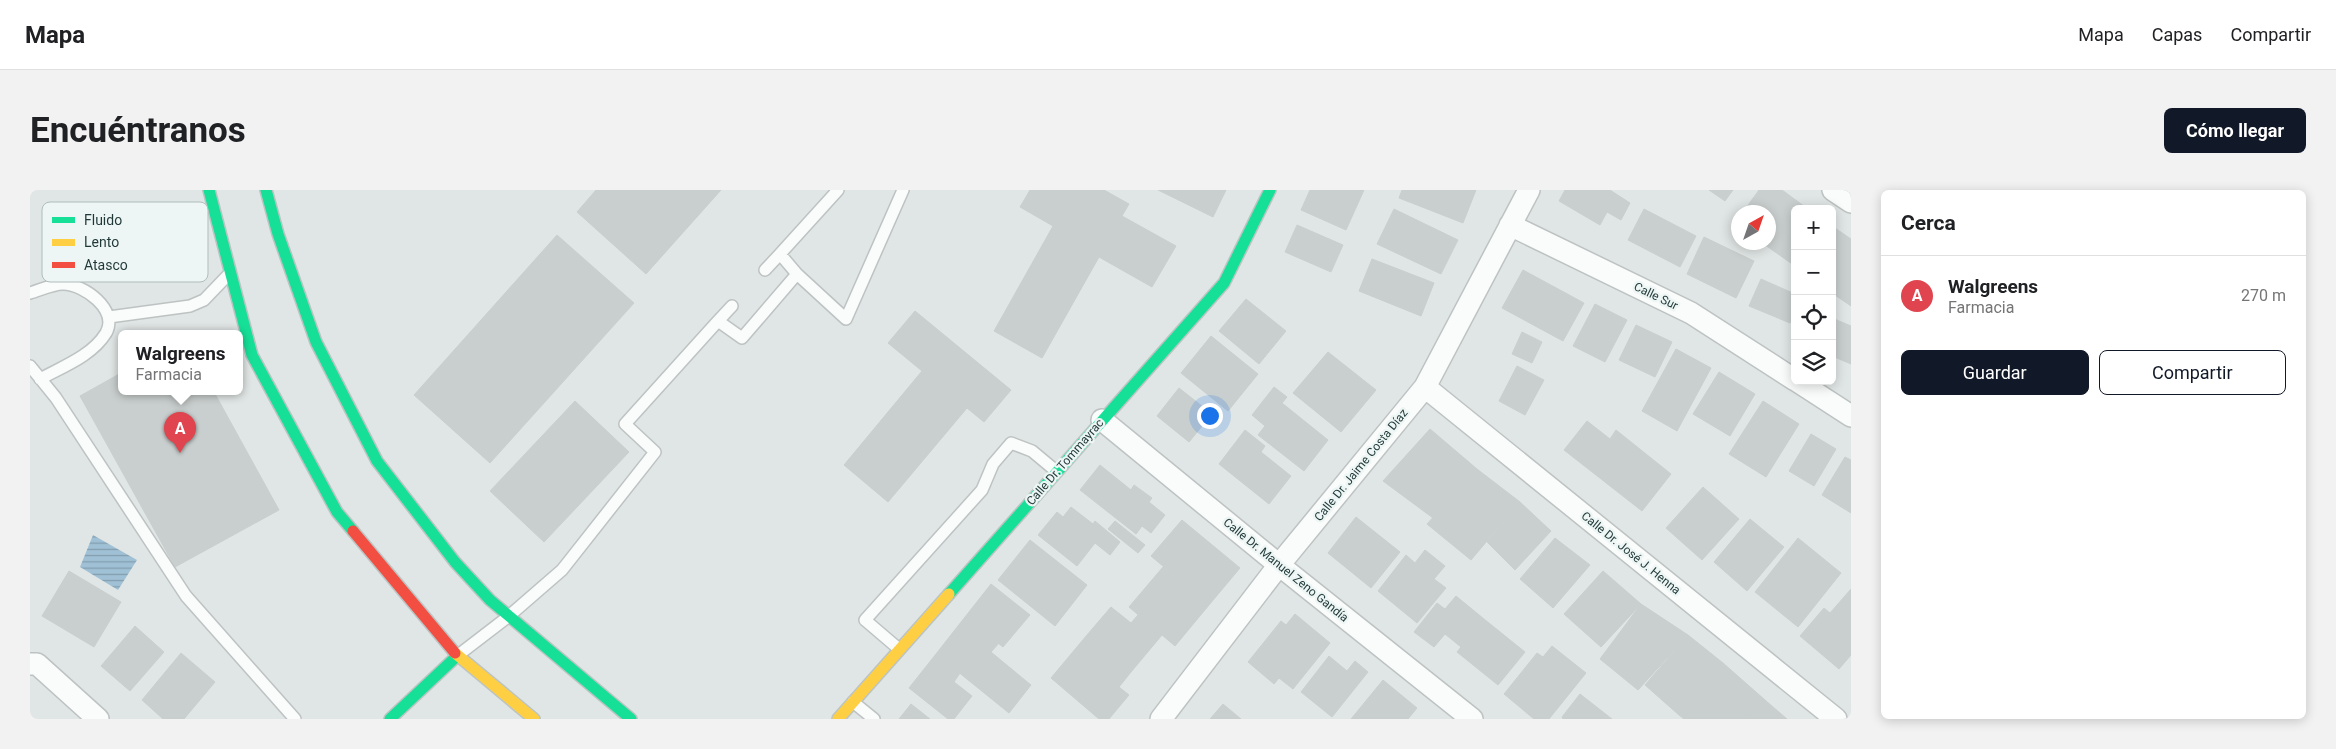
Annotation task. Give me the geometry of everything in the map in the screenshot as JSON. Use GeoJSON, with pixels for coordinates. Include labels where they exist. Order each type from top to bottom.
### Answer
{"type":"FeatureCollection","features":[{"type":"Feature","properties":{"kind":"main road"},"geometry":{"type":"LineString","coordinates":[[209,190],[252,355],[337,512],[458,656],[534,719]]}},
{"type":"Feature","properties":{"kind":"main road"},"geometry":{"type":"LineString","coordinates":[[266,190],[278,234],[316,342],[377,461],[455,562],[490,600],[631,719]]}},
{"type":"Feature","properties":{"kind":"main road","name":"Calle Dr. Tommayrac"},"geometry":{"type":"LineString","coordinates":[[838,719],[1224,283],[1270,190]]}},
{"type":"Feature","properties":{"kind":"main road"},"geometry":{"type":"LineString","coordinates":[[390,719],[458,656]]}},
{"type":"Feature","properties":{"kind":"street","name":"Calle Dr. Jaime Costa Díaz"},"geometry":{"type":"LineString","coordinates":[[1161,719],[1279,565],[1425,387],[1529,190]]}},
{"type":"Feature","properties":{"kind":"street"},"geometry":{"type":"LineString","coordinates":[[1833,190],[1851,202]]}},
{"type":"Feature","properties":{"kind":"street","name":"Calle Sur"},"geometry":{"type":"LineString","coordinates":[[1510,225],[1691,313],[1791,378]]}},
{"type":"Feature","properties":{"kind":"street","name":"Calle Sur"},"geometry":{"type":"LineString","coordinates":[[1802,385],[1851,416]]}},
{"type":"Feature","properties":{"kind":"street","name":"Calle Dr. José J. Henna"},"geometry":{"type":"LineString","coordinates":[[1425,387],[1836,719]]}},
{"type":"Feature","properties":{"kind":"street","name":"Calle Dr. Manuel Zeno Gandía"},"geometry":{"type":"LineString","coordinates":[[1102,420],[1279,565],[1472,719]]}},
{"type":"Feature","properties":{"kind":"street"},"geometry":{"type":"LineString","coordinates":[[30,664],[37,664],[98,719]]}},
{"type":"Feature","properties":{"kind":"lane"},"geometry":{"type":"LineString","coordinates":[[765,270],[838,190]]}},
{"type":"Feature","properties":{"kind":"lane"},"geometry":{"type":"LineString","coordinates":[[780,254],[797,274],[846,319],[903,190]]}},
{"type":"Feature","properties":{"kind":"lane"},"geometry":{"type":"LineString","coordinates":[[109,317],[190,306],[204,300],[231,273]]}},
{"type":"Feature","properties":{"kind":"lane"},"geometry":{"type":"LineString","coordinates":[[718,321],[742,338],[797,274]]}},
{"type":"Feature","properties":{"kind":"lane"},"geometry":{"type":"LineString","coordinates":[[30,293],[61,284],[78,286],[99,301],[109,317],[107,332],[89,352],[40,379]]}},
{"type":"Feature","properties":{"kind":"lane"},"geometry":{"type":"LineString","coordinates":[[458,656],[509,616],[562,570],[655,452],[624,424],[732,306]]}},
{"type":"Feature","properties":{"kind":"lane"},"geometry":{"type":"LineString","coordinates":[[30,366],[56,398],[186,596],[295,719]]}},
{"type":"Feature","properties":{"kind":"lane"},"geometry":{"type":"LineString","coordinates":[[900,649],[865,620],[982,490],[993,464],[1011,443],[1032,450],[1056,471]]}},
{"type":"Feature","properties":{"kind":"lane"},"geometry":{"type":"LineString","coordinates":[[853,702],[874,719]]}},
{"type":"Feature","properties":{"kind":"water"},"geometry":{"type":"Polygon","coordinates":[[[93,535],[137,560],[118,590],[80,567],[93,535]]]}},
{"type":"Feature","properties":{"kind":"building"},"geometry":{"type":"Polygon","coordinates":[[[596,190],[721,190],[646,274],[577,212],[596,190]]]}},
{"type":"Feature","properties":{"kind":"building"},"geometry":{"type":"Polygon","coordinates":[[[1030,190],[1104,190],[1129,204],[1122,216],[1176,246],[1152,287],[1099,257],[1042,358],[994,331],[1053,226],[1020,207],[1030,190]]]}},
{"type":"Feature","properties":{"kind":"building"},"geometry":{"type":"Polygon","coordinates":[[[1158,190],[1226,190],[1213,217],[1158,190]]]}},
{"type":"Feature","properties":{"kind":"building"},"geometry":{"type":"Polygon","coordinates":[[[1310,190],[1364,190],[1346,230],[1301,210],[1310,190]]]}},
{"type":"Feature","properties":{"kind":"building"},"geometry":{"type":"Polygon","coordinates":[[[1402,190],[1476,190],[1463,223],[1399,198],[1402,190]]]}},
{"type":"Feature","properties":{"kind":"building"},"geometry":{"type":"Polygon","coordinates":[[[1565,190],[1610,190],[1630,203],[1621,220],[1607,212],[1600,225],[1559,201],[1565,190]]]}},
{"type":"Feature","properties":{"kind":"building"},"geometry":{"type":"Polygon","coordinates":[[[1709,190],[1733,190],[1725,201],[1709,190]]]}},
{"type":"Feature","properties":{"kind":"building"},"geometry":{"type":"Polygon","coordinates":[[[1759,190],[1782,190],[1803,205],[1791,205],[1791,263],[1772,250],[1776,250],[1776,205],[1748,205],[1759,190]]]}},
{"type":"Feature","properties":{"kind":"building"},"geometry":{"type":"Polygon","coordinates":[[[1394,209],[1458,240],[1441,274],[1377,244],[1394,209]]]}},
{"type":"Feature","properties":{"kind":"building"},"geometry":{"type":"Polygon","coordinates":[[[1644,209],[1696,236],[1680,267],[1628,240],[1644,209]]]}},
{"type":"Feature","properties":{"kind":"building"},"geometry":{"type":"Polygon","coordinates":[[[1297,225],[1343,245],[1331,272],[1285,252],[1297,225]]]}},
{"type":"Feature","properties":{"kind":"building"},"geometry":{"type":"Polygon","coordinates":[[[1836,229],[1851,239],[1851,306],[1836,296],[1836,229]]]}},
{"type":"Feature","properties":{"kind":"building"},"geometry":{"type":"Polygon","coordinates":[[[557,235],[634,303],[490,463],[414,395],[557,235]]]}},
{"type":"Feature","properties":{"kind":"building"},"geometry":{"type":"Polygon","coordinates":[[[1704,237],[1754,261],[1736,298],[1687,274],[1704,237]]]}},
{"type":"Feature","properties":{"kind":"building"},"geometry":{"type":"Polygon","coordinates":[[[1372,259],[1434,283],[1421,316],[1359,291],[1372,259]]]}},
{"type":"Feature","properties":{"kind":"building"},"geometry":{"type":"Polygon","coordinates":[[[1523,270],[1584,303],[1563,341],[1502,308],[1523,270]]]}},
{"type":"Feature","properties":{"kind":"building"},"geometry":{"type":"Polygon","coordinates":[[[1761,279],[1791,292],[1791,321],[1790,323],[1749,306],[1761,279]]]}},
{"type":"Feature","properties":{"kind":"building"},"geometry":{"type":"Polygon","coordinates":[[[1246,299],[1286,331],[1259,364],[1219,331],[1246,299]]]}},
{"type":"Feature","properties":{"kind":"building"},"geometry":{"type":"Polygon","coordinates":[[[1595,304],[1627,320],[1605,362],[1573,346],[1595,304]]]}},
{"type":"Feature","properties":{"kind":"building"},"geometry":{"type":"Polygon","coordinates":[[[915,311],[1011,390],[984,422],[888,343],[915,311]]]}},
{"type":"Feature","properties":{"kind":"building"},"geometry":{"type":"Polygon","coordinates":[[[1836,320],[1851,326],[1851,364],[1836,358],[1836,320]]]}},
{"type":"Feature","properties":{"kind":"building"},"geometry":{"type":"Polygon","coordinates":[[[1636,325],[1672,342],[1655,377],[1619,360],[1636,325]]]}},
{"type":"Feature","properties":{"kind":"building"},"geometry":{"type":"Polygon","coordinates":[[[1522,332],[1542,342],[1532,363],[1512,354],[1522,332]]]}},
{"type":"Feature","properties":{"kind":"building"},"geometry":{"type":"Polygon","coordinates":[[[1211,336],[1258,374],[1228,411],[1181,373],[1211,336]]]}},
{"type":"Feature","properties":{"kind":"building"},"geometry":{"type":"Polygon","coordinates":[[[1676,349],[1711,368],[1677,431],[1642,411],[1676,349]]]}},
{"type":"Feature","properties":{"kind":"building"},"geometry":{"type":"Polygon","coordinates":[[[1328,352],[1376,390],[1341,432],[1293,393],[1328,352]]]}},
{"type":"Feature","properties":{"kind":"building"},"geometry":{"type":"Polygon","coordinates":[[[1517,366],[1544,380],[1525,415],[1499,401],[1517,366]]]}},
{"type":"Feature","properties":{"kind":"building"},"geometry":{"type":"Polygon","coordinates":[[[922,371],[967,408],[888,502],[844,465],[922,371]]]}},
{"type":"Feature","properties":{"kind":"building"},"geometry":{"type":"Polygon","coordinates":[[[1719,372],[1755,394],[1730,436],[1693,414],[1719,372]]]}},
{"type":"Feature","properties":{"kind":"building"},"geometry":{"type":"Polygon","coordinates":[[[118,375],[118,395],[216,395],[279,510],[175,567],[80,396],[118,375]]]}},
{"type":"Feature","properties":{"kind":"building"},"geometry":{"type":"Polygon","coordinates":[[[1274,387],[1287,397],[1282,403],[1328,440],[1304,471],[1258,435],[1265,426],[1252,415],[1274,387]]]}},
{"type":"Feature","properties":{"kind":"building"},"geometry":{"type":"Polygon","coordinates":[[[1179,388],[1212,414],[1189,442],[1157,416],[1179,388]]]}},
{"type":"Feature","properties":{"kind":"building"},"geometry":{"type":"Polygon","coordinates":[[[575,401],[629,452],[544,542],[490,491],[575,401]]]}},
{"type":"Feature","properties":{"kind":"building"},"geometry":{"type":"Polygon","coordinates":[[[1763,401],[1799,424],[1766,477],[1729,454],[1763,401]]]}},
{"type":"Feature","properties":{"kind":"building"},"geometry":{"type":"Polygon","coordinates":[[[1587,421],[1610,439],[1616,430],[1671,474],[1642,511],[1564,450],[1587,421]]]}},
{"type":"Feature","properties":{"kind":"building"},"geometry":{"type":"Polygon","coordinates":[[[1430,429],[1477,469],[1433,518],[1383,481],[1430,429]]]}},
{"type":"Feature","properties":{"kind":"building"},"geometry":{"type":"Polygon","coordinates":[[[1245,430],[1265,446],[1261,452],[1291,476],[1269,504],[1219,464],[1245,430]]]}},
{"type":"Feature","properties":{"kind":"building"},"geometry":{"type":"Polygon","coordinates":[[[1811,434],[1836,449],[1814,486],[1789,471],[1811,434]]]}},
{"type":"Feature","properties":{"kind":"building"},"geometry":{"type":"Polygon","coordinates":[[[1845,457],[1851,460],[1851,513],[1822,495],[1845,457]]]}},
{"type":"Feature","properties":{"kind":"building"},"geometry":{"type":"Polygon","coordinates":[[[1100,465],[1131,490],[1134,485],[1152,498],[1149,502],[1165,515],[1151,533],[1142,526],[1136,534],[1080,490],[1100,465]]]}},
{"type":"Feature","properties":{"kind":"building"},"geometry":{"type":"Polygon","coordinates":[[[1477,469],[1520,502],[1471,560],[1427,524],[1477,469]]]}},
{"type":"Feature","properties":{"kind":"building"},"geometry":{"type":"Polygon","coordinates":[[[1703,487],[1739,519],[1702,560],[1666,528],[1703,487]]]}},
{"type":"Feature","properties":{"kind":"building"},"geometry":{"type":"Polygon","coordinates":[[[1520,502],[1551,531],[1515,570],[1487,542],[1520,502]]]}},
{"type":"Feature","properties":{"kind":"building"},"geometry":{"type":"Polygon","coordinates":[[[1071,507],[1093,524],[1095,521],[1120,542],[1110,555],[1095,543],[1077,566],[1038,535],[1057,512],[1063,517],[1071,507]]]}},
{"type":"Feature","properties":{"kind":"building"},"geometry":{"type":"Polygon","coordinates":[[[1356,517],[1400,552],[1371,588],[1328,553],[1356,517]]]}},
{"type":"Feature","properties":{"kind":"building"},"geometry":{"type":"Polygon","coordinates":[[[1750,519],[1784,547],[1747,591],[1714,562],[1750,519]]]}},
{"type":"Feature","properties":{"kind":"building"},"geometry":{"type":"Polygon","coordinates":[[[1182,520],[1240,568],[1209,605],[1151,556],[1182,520]]]}},
{"type":"Feature","properties":{"kind":"building"},"geometry":{"type":"Polygon","coordinates":[[[1115,521],[1145,545],[1138,553],[1108,529],[1115,521]]]}},
{"type":"Feature","properties":{"kind":"building"},"geometry":{"type":"Polygon","coordinates":[[[1555,538],[1590,565],[1553,608],[1520,579],[1555,538]]]}},
{"type":"Feature","properties":{"kind":"building"},"geometry":{"type":"Polygon","coordinates":[[[1798,538],[1841,573],[1798,627],[1755,592],[1798,538]]]}},
{"type":"Feature","properties":{"kind":"building"},"geometry":{"type":"Polygon","coordinates":[[[1030,540],[1087,585],[1055,626],[998,580],[1030,540]]]}},
{"type":"Feature","properties":{"kind":"building"},"geometry":{"type":"Polygon","coordinates":[[[1425,550],[1445,566],[1434,579],[1446,588],[1417,623],[1378,591],[1406,555],[1415,563],[1425,550]]]}},
{"type":"Feature","properties":{"kind":"building"},"geometry":{"type":"Polygon","coordinates":[[[1163,567],[1209,605],[1175,646],[1129,607],[1163,567]]]}},
{"type":"Feature","properties":{"kind":"building"},"geometry":{"type":"Polygon","coordinates":[[[69,571],[121,602],[94,647],[42,616],[69,571]]]}},
{"type":"Feature","properties":{"kind":"building"},"geometry":{"type":"Polygon","coordinates":[[[1603,571],[1641,604],[1601,647],[1564,614],[1603,571]]]}},
{"type":"Feature","properties":{"kind":"building"},"geometry":{"type":"Polygon","coordinates":[[[991,584],[1030,615],[1003,647],[965,617],[991,584]]]}},
{"type":"Feature","properties":{"kind":"building"},"geometry":{"type":"Polygon","coordinates":[[[1851,589],[1851,655],[1839,669],[1800,636],[1824,608],[1830,613],[1851,589]]]}},
{"type":"Feature","properties":{"kind":"building"},"geometry":{"type":"Polygon","coordinates":[[[1456,596],[1484,619],[1461,647],[1445,634],[1434,647],[1414,632],[1437,603],[1445,609],[1456,596]]]}},
{"type":"Feature","properties":{"kind":"building"},"geometry":{"type":"Polygon","coordinates":[[[1641,604],[1688,635],[1638,690],[1600,659],[1641,604]]]}},
{"type":"Feature","properties":{"kind":"building"},"geometry":{"type":"Polygon","coordinates":[[[1111,607],[1131,623],[1138,615],[1162,635],[1131,672],[1087,635],[1111,607]]]}},
{"type":"Feature","properties":{"kind":"building"},"geometry":{"type":"Polygon","coordinates":[[[1295,614],[1330,643],[1293,689],[1279,678],[1274,684],[1248,662],[1281,621],[1286,625],[1295,614]]]}},
{"type":"Feature","properties":{"kind":"building"},"geometry":{"type":"Polygon","coordinates":[[[965,617],[999,643],[991,652],[1031,685],[1009,713],[936,654],[965,617]]]}},
{"type":"Feature","properties":{"kind":"building"},"geometry":{"type":"Polygon","coordinates":[[[1484,619],[1525,652],[1498,685],[1457,652],[1484,619]]]}},
{"type":"Feature","properties":{"kind":"building"},"geometry":{"type":"Polygon","coordinates":[[[135,626],[164,652],[130,691],[101,666],[135,626]]]}},
{"type":"Feature","properties":{"kind":"building"},"geometry":{"type":"Polygon","coordinates":[[[1087,635],[1131,672],[1119,687],[1129,695],[1109,719],[1099,719],[1051,678],[1087,635]]]}},
{"type":"Feature","properties":{"kind":"building"},"geometry":{"type":"Polygon","coordinates":[[[1688,635],[1723,663],[1679,715],[1645,685],[1688,635]]]}},
{"type":"Feature","properties":{"kind":"building"},"geometry":{"type":"Polygon","coordinates":[[[1552,646],[1586,673],[1549,719],[1534,719],[1504,694],[1537,653],[1543,657],[1552,646]]]}},
{"type":"Feature","properties":{"kind":"building"},"geometry":{"type":"Polygon","coordinates":[[[181,653],[215,682],[184,719],[163,719],[142,700],[181,653]]]}},
{"type":"Feature","properties":{"kind":"building"},"geometry":{"type":"Polygon","coordinates":[[[936,654],[960,673],[954,682],[972,696],[954,719],[948,719],[909,688],[936,654]]]}},
{"type":"Feature","properties":{"kind":"building"},"geometry":{"type":"Polygon","coordinates":[[[1329,656],[1347,671],[1355,661],[1368,672],[1332,717],[1301,692],[1329,656]]]}},
{"type":"Feature","properties":{"kind":"building"},"geometry":{"type":"Polygon","coordinates":[[[1723,663],[1765,700],[1748,719],[1684,719],[1679,715],[1723,663]]]}},
{"type":"Feature","properties":{"kind":"building"},"geometry":{"type":"Polygon","coordinates":[[[1383,680],[1417,708],[1408,719],[1351,719],[1383,680]]]}},
{"type":"Feature","properties":{"kind":"building"},"geometry":{"type":"Polygon","coordinates":[[[1580,694],[1612,719],[1563,719],[1562,717],[1580,694]]]}},
{"type":"Feature","properties":{"kind":"building"},"geometry":{"type":"Polygon","coordinates":[[[1765,700],[1787,719],[1748,719],[1765,700]]]}},
{"type":"Feature","properties":{"kind":"building"},"geometry":{"type":"Polygon","coordinates":[[[911,704],[930,719],[899,719],[911,704]]]}},
{"type":"Feature","properties":{"kind":"building"},"geometry":{"type":"Polygon","coordinates":[[[1223,704],[1241,719],[1210,719],[1223,704]]]}},
{"type":"Feature","properties":{"kind":"traffic: fast"},"geometry":{"type":"LineString","coordinates":[[209,190],[252,355],[337,512],[353,531]]}},
{"type":"Feature","properties":{"kind":"traffic: fast"},"geometry":{"type":"LineString","coordinates":[[266,190],[278,234],[316,342],[377,461],[455,562],[490,600],[631,719]]}},
{"type":"Feature","properties":{"kind":"traffic: fast"},"geometry":{"type":"LineString","coordinates":[[949,594],[1224,283],[1270,190]]}},
{"type":"Feature","properties":{"kind":"traffic: fast"},"geometry":{"type":"LineString","coordinates":[[390,719],[457,656]]}},
{"type":"Feature","properties":{"kind":"traffic: slow"},"geometry":{"type":"LineString","coordinates":[[838,719],[949,594]]}},
{"type":"Feature","properties":{"kind":"traffic: slow"},"geometry":{"type":"LineString","coordinates":[[455,653],[534,719]]}},
{"type":"Feature","properties":{"kind":"traffic: jam"},"geometry":{"type":"LineString","coordinates":[[353,531],[455,653]]}},
{"type":"Feature","properties":{"kind":"place","name":"Walgreens"},"geometry":{"type":"Point","coordinates":[180,453]}}]}
